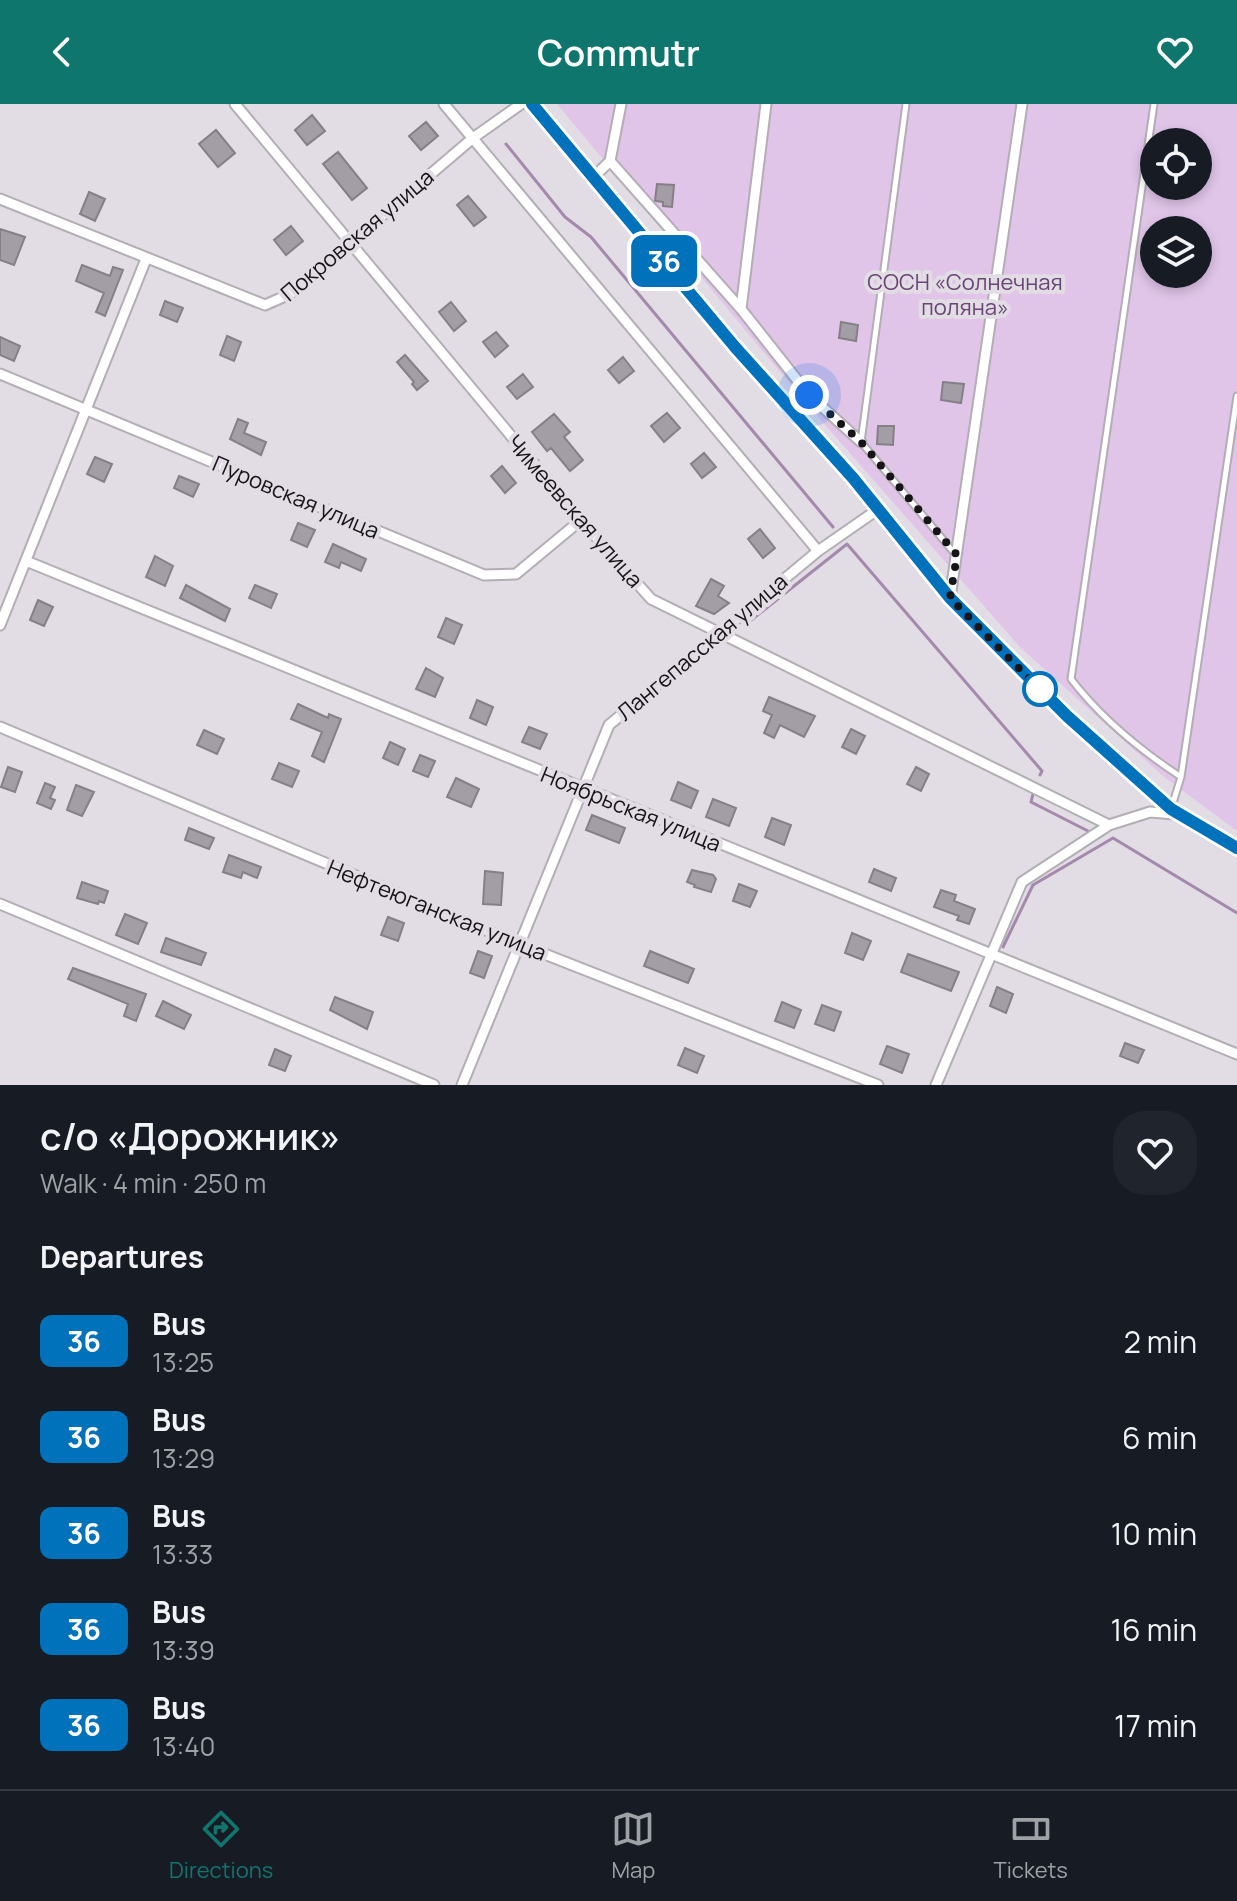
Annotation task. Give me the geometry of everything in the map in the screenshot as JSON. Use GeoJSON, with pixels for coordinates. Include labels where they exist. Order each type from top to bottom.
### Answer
{"type":"FeatureCollection","features":[{"type":"Feature","properties":{"kind":"street","name":"Чимеевская улица"},"geometry":{"type":"LineString","coordinates":[[235,104],[581,520],[651,599],[1109,825]]}},
{"type":"Feature","properties":{"kind":"street"},"geometry":{"type":"LineString","coordinates":[[444,104],[818,551]]}},
{"type":"Feature","properties":{"kind":"street","name":"Покровская улица"},"geometry":{"type":"LineString","coordinates":[[0,199],[265,305],[290,294],[473,138],[521,104]]}},
{"type":"Feature","properties":{"kind":"street"},"geometry":{"type":"LineString","coordinates":[[532,104],[950,598],[1067,716],[1175,812],[1237,848]]}},
{"type":"Feature","properties":{"kind":"street"},"geometry":{"type":"LineString","coordinates":[[594,177],[610,161],[621,104]]}},
{"type":"Feature","properties":{"kind":"street"},"geometry":{"type":"LineString","coordinates":[[741,309],[766,104]]}},
{"type":"Feature","properties":{"kind":"street"},"geometry":{"type":"LineString","coordinates":[[950,598],[1022,104]]}},
{"type":"Feature","properties":{"kind":"street"},"geometry":{"type":"LineString","coordinates":[[610,161],[741,309],[809,395],[861,442]]}},
{"type":"Feature","properties":{"kind":"street"},"geometry":{"type":"LineString","coordinates":[[0,625],[146,259]]}},
{"type":"Feature","properties":{"kind":"street","name":"Пуровская улица"},"geometry":{"type":"LineString","coordinates":[[0,374],[484,575],[516,574],[581,520]]}},
{"type":"Feature","properties":{"kind":"street","name":"Лангепасская улица"},"geometry":{"type":"LineString","coordinates":[[462,1085],[609,725],[818,551],[877,510]]}},
{"type":"Feature","properties":{"kind":"street","name":"Ноябрьская улица"},"geometry":{"type":"LineString","coordinates":[[26,561],[1237,1054]]}},
{"type":"Feature","properties":{"kind":"street","name":"Нефтеюганская улица"},"geometry":{"type":"LineString","coordinates":[[0,727],[519,944],[878,1085]]}},
{"type":"Feature","properties":{"kind":"street"},"geometry":{"type":"LineString","coordinates":[[936,1085],[1022,882],[1109,825],[1150,812],[1175,812]]}},
{"type":"Feature","properties":{"kind":"street"},"geometry":{"type":"LineString","coordinates":[[0,904],[434,1085]]}},
{"type":"Feature","properties":{"kind":"lane"},"geometry":{"type":"LineString","coordinates":[[906,104],[861,442],[957,555]]}},
{"type":"Feature","properties":{"kind":"lane"},"geometry":{"type":"LineString","coordinates":[[1154,104],[1071,679],[1086,698],[1145,753],[1181,777]]}},
{"type":"Feature","properties":{"kind":"lane"},"geometry":{"type":"LineString","coordinates":[[1175,812],[1237,396]]}},
{"type":"Feature","properties":{"kind":"green space","name":"СОСН «Солнечная поляна»"},"geometry":{"type":"Polygon","coordinates":[[[557,104],[1237,104],[1237,831],[1163,776],[1020,647],[812,410],[557,104]]]}},
{"type":"Feature","properties":{"kind":"building"},"geometry":{"type":"Polygon","coordinates":[[[312,115],[325,131],[307,145],[295,130],[312,115]]]}},
{"type":"Feature","properties":{"kind":"building"},"geometry":{"type":"Polygon","coordinates":[[[426,122],[438,136],[421,150],[409,136],[426,122]]]}},
{"type":"Feature","properties":{"kind":"building"},"geometry":{"type":"Polygon","coordinates":[[[216,130],[235,153],[218,167],[199,144],[216,130]]]}},
{"type":"Feature","properties":{"kind":"building"},"geometry":{"type":"Polygon","coordinates":[[[338,152],[367,188],[352,200],[323,164],[338,152]]]}},
{"type":"Feature","properties":{"kind":"building"},"geometry":{"type":"Polygon","coordinates":[[[657,184],[674,185],[672,207],[655,201],[657,184]]]}},
{"type":"Feature","properties":{"kind":"building"},"geometry":{"type":"Polygon","coordinates":[[[89,192],[105,199],[95,221],[80,214],[89,192]]]}},
{"type":"Feature","properties":{"kind":"building"},"geometry":{"type":"Polygon","coordinates":[[[468,196],[486,217],[474,226],[457,205],[468,196]]]}},
{"type":"Feature","properties":{"kind":"building"},"geometry":{"type":"Polygon","coordinates":[[[291,226],[303,241],[286,255],[274,240],[291,226]]]}},
{"type":"Feature","properties":{"kind":"building"},"geometry":{"type":"Polygon","coordinates":[[[0,229],[25,237],[14,265],[0,260],[0,229]]]}},
{"type":"Feature","properties":{"kind":"building"},"geometry":{"type":"Polygon","coordinates":[[[82,265],[110,276],[113,267],[123,270],[105,316],[96,312],[104,293],[76,281],[82,265]]]}},
{"type":"Feature","properties":{"kind":"building"},"geometry":{"type":"Polygon","coordinates":[[[165,301],[183,308],[177,322],[160,315],[165,301]]]}},
{"type":"Feature","properties":{"kind":"building"},"geometry":{"type":"Polygon","coordinates":[[[451,302],[466,321],[454,331],[439,312],[451,302]]]}},
{"type":"Feature","properties":{"kind":"building"},"geometry":{"type":"Polygon","coordinates":[[[841,322],[858,325],[856,341],[839,338],[841,322]]]}},
{"type":"Feature","properties":{"kind":"building"},"geometry":{"type":"Polygon","coordinates":[[[496,332],[508,346],[495,357],[483,342],[496,332]]]}},
{"type":"Feature","properties":{"kind":"building"},"geometry":{"type":"Polygon","coordinates":[[[227,336],[241,342],[234,361],[220,355],[227,336]]]}},
{"type":"Feature","properties":{"kind":"building"},"geometry":{"type":"Polygon","coordinates":[[[0,337],[20,346],[14,361],[0,355],[0,337]]]}},
{"type":"Feature","properties":{"kind":"building"},"geometry":{"type":"Polygon","coordinates":[[[405,355],[428,381],[417,390],[397,362],[405,355]]]}},
{"type":"Feature","properties":{"kind":"building"},"geometry":{"type":"Polygon","coordinates":[[[623,357],[634,371],[619,383],[608,370],[623,357]]]}},
{"type":"Feature","properties":{"kind":"building"},"geometry":{"type":"Polygon","coordinates":[[[523,374],[533,387],[517,399],[507,387],[523,374]]]}},
{"type":"Feature","properties":{"kind":"building"},"geometry":{"type":"Polygon","coordinates":[[[943,382],[964,384],[961,403],[941,400],[943,382]]]}},
{"type":"Feature","properties":{"kind":"building"},"geometry":{"type":"Polygon","coordinates":[[[667,413],[680,428],[664,442],[651,426],[667,413]]]}},
{"type":"Feature","properties":{"kind":"building"},"geometry":{"type":"Polygon","coordinates":[[[554,414],[570,432],[564,437],[583,460],[570,471],[551,448],[547,451],[532,432],[554,414]]]}},
{"type":"Feature","properties":{"kind":"building"},"geometry":{"type":"Polygon","coordinates":[[[238,419],[248,423],[244,433],[266,442],[261,455],[230,439],[238,419]]]}},
{"type":"Feature","properties":{"kind":"building"},"geometry":{"type":"Polygon","coordinates":[[[878,426],[894,426],[893,445],[877,444],[878,426]]]}},
{"type":"Feature","properties":{"kind":"building"},"geometry":{"type":"Polygon","coordinates":[[[704,453],[716,467],[702,478],[691,464],[704,453]]]}},
{"type":"Feature","properties":{"kind":"building"},"geometry":{"type":"Polygon","coordinates":[[[95,457],[112,464],[104,482],[87,474],[95,457]]]}},
{"type":"Feature","properties":{"kind":"building"},"geometry":{"type":"Polygon","coordinates":[[[502,466],[516,483],[505,493],[491,476],[502,466]]]}},
{"type":"Feature","properties":{"kind":"building"},"geometry":{"type":"Polygon","coordinates":[[[179,476],[199,484],[193,497],[174,488],[179,476]]]}},
{"type":"Feature","properties":{"kind":"building"},"geometry":{"type":"Polygon","coordinates":[[[298,523],[315,530],[307,547],[291,540],[298,523]]]}},
{"type":"Feature","properties":{"kind":"building"},"geometry":{"type":"Polygon","coordinates":[[[760,529],[775,548],[763,558],[748,539],[760,529]]]}},
{"type":"Feature","properties":{"kind":"building"},"geometry":{"type":"Polygon","coordinates":[[[333,544],[366,559],[361,571],[341,562],[339,568],[325,562],[333,544]]]}},
{"type":"Feature","properties":{"kind":"building"},"geometry":{"type":"Polygon","coordinates":[[[155,556],[173,566],[165,586],[146,577],[155,556]]]}},
{"type":"Feature","properties":{"kind":"building"},"geometry":{"type":"Polygon","coordinates":[[[711,579],[724,586],[718,596],[729,603],[714,614],[696,606],[711,579]]]}},
{"type":"Feature","properties":{"kind":"building"},"geometry":{"type":"Polygon","coordinates":[[[186,585],[230,609],[225,621],[180,598],[186,585]]]}},
{"type":"Feature","properties":{"kind":"building"},"geometry":{"type":"Polygon","coordinates":[[[255,585],[277,594],[271,608],[249,598],[255,585]]]}},
{"type":"Feature","properties":{"kind":"building"},"geometry":{"type":"Polygon","coordinates":[[[38,600],[53,607],[44,626],[30,620],[38,600]]]}},
{"type":"Feature","properties":{"kind":"building"},"geometry":{"type":"Polygon","coordinates":[[[446,618],[462,625],[454,644],[438,637],[446,618]]]}},
{"type":"Feature","properties":{"kind":"building"},"geometry":{"type":"Polygon","coordinates":[[[426,668],[443,678],[435,697],[416,689],[426,668]]]}},
{"type":"Feature","properties":{"kind":"building"},"geometry":{"type":"Polygon","coordinates":[[[769,697],[815,716],[804,737],[780,725],[774,738],[764,733],[772,715],[763,711],[769,697]]]}},
{"type":"Feature","properties":{"kind":"building"},"geometry":{"type":"Polygon","coordinates":[[[477,700],[493,707],[486,725],[470,718],[477,700]]]}},
{"type":"Feature","properties":{"kind":"building"},"geometry":{"type":"Polygon","coordinates":[[[298,704],[328,718],[329,714],[341,719],[324,762],[312,756],[322,732],[291,719],[298,704]]]}},
{"type":"Feature","properties":{"kind":"building"},"geometry":{"type":"Polygon","coordinates":[[[529,727],[547,734],[540,749],[522,742],[529,727]]]}},
{"type":"Feature","properties":{"kind":"building"},"geometry":{"type":"Polygon","coordinates":[[[851,729],[865,736],[856,754],[842,747],[851,729]]]}},
{"type":"Feature","properties":{"kind":"building"},"geometry":{"type":"Polygon","coordinates":[[[204,730],[224,739],[217,754],[197,745],[204,730]]]}},
{"type":"Feature","properties":{"kind":"building"},"geometry":{"type":"Polygon","coordinates":[[[390,742],[405,749],[398,765],[383,758],[390,742]]]}},
{"type":"Feature","properties":{"kind":"building"},"geometry":{"type":"Polygon","coordinates":[[[420,755],[435,761],[428,777],[413,771],[420,755]]]}},
{"type":"Feature","properties":{"kind":"building"},"geometry":{"type":"Polygon","coordinates":[[[279,763],[299,771],[292,787],[272,779],[279,763]]]}},
{"type":"Feature","properties":{"kind":"building"},"geometry":{"type":"Polygon","coordinates":[[[8,767],[22,772],[15,792],[1,787],[8,767]]]}},
{"type":"Feature","properties":{"kind":"building"},"geometry":{"type":"Polygon","coordinates":[[[916,767],[929,774],[921,791],[907,784],[916,767]]]}},
{"type":"Feature","properties":{"kind":"building"},"geometry":{"type":"Polygon","coordinates":[[[456,778],[479,789],[471,807],[447,797],[456,778]]]}},
{"type":"Feature","properties":{"kind":"building"},"geometry":{"type":"Polygon","coordinates":[[[678,782],[698,791],[691,808],[671,800],[678,782]]]}},
{"type":"Feature","properties":{"kind":"building"},"geometry":{"type":"Polygon","coordinates":[[[45,783],[55,787],[50,798],[55,800],[51,809],[37,803],[45,783]]]}},
{"type":"Feature","properties":{"kind":"building"},"geometry":{"type":"Polygon","coordinates":[[[76,785],[94,792],[82,816],[67,810],[76,785]]]}},
{"type":"Feature","properties":{"kind":"building"},"geometry":{"type":"Polygon","coordinates":[[[713,799],[736,808],[729,826],[706,817],[713,799]]]}},
{"type":"Feature","properties":{"kind":"building"},"geometry":{"type":"Polygon","coordinates":[[[592,815],[625,828],[619,843],[586,830],[592,815]]]}},
{"type":"Feature","properties":{"kind":"building"},"geometry":{"type":"Polygon","coordinates":[[[772,818],[791,825],[784,845],[765,837],[772,818]]]}},
{"type":"Feature","properties":{"kind":"building"},"geometry":{"type":"Polygon","coordinates":[[[189,828],[214,838],[209,849],[185,840],[189,828]]]}},
{"type":"Feature","properties":{"kind":"building"},"geometry":{"type":"Polygon","coordinates":[[[229,855],[261,867],[257,878],[243,872],[241,878],[223,872],[229,855]]]}},
{"type":"Feature","properties":{"kind":"building"},"geometry":{"type":"Polygon","coordinates":[[[874,869],[896,878],[891,891],[869,882],[874,869]]]}},
{"type":"Feature","properties":{"kind":"building"},"geometry":{"type":"Polygon","coordinates":[[[692,870],[713,875],[716,879],[711,892],[687,882],[692,870]]]}},
{"type":"Feature","properties":{"kind":"building"},"geometry":{"type":"Polygon","coordinates":[[[485,871],[503,873],[501,905],[483,904],[485,871]]]}},
{"type":"Feature","properties":{"kind":"building"},"geometry":{"type":"Polygon","coordinates":[[[82,882],[108,891],[104,903],[77,898],[82,882]]]}},
{"type":"Feature","properties":{"kind":"building"},"geometry":{"type":"Polygon","coordinates":[[[739,884],[757,891],[750,907],[733,901],[739,884]]]}},
{"type":"Feature","properties":{"kind":"building"},"geometry":{"type":"Polygon","coordinates":[[[941,890],[956,895],[954,901],[975,909],[969,924],[957,920],[959,916],[934,907],[941,890]]]}},
{"type":"Feature","properties":{"kind":"building"},"geometry":{"type":"Polygon","coordinates":[[[125,914],[147,923],[138,944],[116,935],[125,914]]]}},
{"type":"Feature","properties":{"kind":"building"},"geometry":{"type":"Polygon","coordinates":[[[388,917],[404,923],[398,941],[381,935],[388,917]]]}},
{"type":"Feature","properties":{"kind":"building"},"geometry":{"type":"Polygon","coordinates":[[[852,933],[871,941],[863,960],[845,953],[852,933]]]}},
{"type":"Feature","properties":{"kind":"building"},"geometry":{"type":"Polygon","coordinates":[[[166,938],[206,953],[201,965],[161,952],[166,938]]]}},
{"type":"Feature","properties":{"kind":"building"},"geometry":{"type":"Polygon","coordinates":[[[478,951],[492,956],[484,978],[470,973],[478,951]]]}},
{"type":"Feature","properties":{"kind":"building"},"geometry":{"type":"Polygon","coordinates":[[[650,951],[694,969],[688,983],[644,966],[650,951]]]}},
{"type":"Feature","properties":{"kind":"building"},"geometry":{"type":"Polygon","coordinates":[[[908,954],[959,972],[951,991],[901,972],[908,954]]]}},
{"type":"Feature","properties":{"kind":"building"},"geometry":{"type":"Polygon","coordinates":[[[73,968],[146,994],[136,1021],[124,1016],[128,1004],[68,979],[73,968]]]}},
{"type":"Feature","properties":{"kind":"building"},"geometry":{"type":"Polygon","coordinates":[[[997,987],[1013,994],[1006,1013],[990,1006],[997,987]]]}},
{"type":"Feature","properties":{"kind":"building"},"geometry":{"type":"Polygon","coordinates":[[[335,997],[373,1012],[367,1029],[330,1010],[335,997]]]}},
{"type":"Feature","properties":{"kind":"building"},"geometry":{"type":"Polygon","coordinates":[[[163,1001],[191,1015],[184,1029],[156,1016],[163,1001]]]}},
{"type":"Feature","properties":{"kind":"building"},"geometry":{"type":"Polygon","coordinates":[[[782,1002],[801,1010],[794,1028],[775,1021],[782,1002]]]}},
{"type":"Feature","properties":{"kind":"building"},"geometry":{"type":"Polygon","coordinates":[[[822,1005],[841,1012],[834,1031],[815,1024],[822,1005]]]}},
{"type":"Feature","properties":{"kind":"building"},"geometry":{"type":"Polygon","coordinates":[[[1125,1043],[1144,1050],[1138,1063],[1120,1056],[1125,1043]]]}},
{"type":"Feature","properties":{"kind":"building"},"geometry":{"type":"Polygon","coordinates":[[[887,1046],[909,1054],[902,1073],[880,1064],[887,1046]]]}},
{"type":"Feature","properties":{"kind":"building"},"geometry":{"type":"Polygon","coordinates":[[[685,1048],[704,1056],[697,1073],[678,1065],[685,1048]]]}},
{"type":"Feature","properties":{"kind":"building"},"geometry":{"type":"Polygon","coordinates":[[[275,1049],[291,1056],[285,1071],[269,1065],[275,1049]]]}},
{"type":"Feature","properties":{"kind":"waterway"},"geometry":{"type":"LineString","coordinates":[[506,144],[565,217],[591,237],[833,527]]}},
{"type":"Feature","properties":{"kind":"waterway"},"geometry":{"type":"LineString","coordinates":[[745,625],[847,544],[1042,771],[1040,775]]}},
{"type":"Feature","properties":{"kind":"waterway"},"geometry":{"type":"LineString","coordinates":[[1033,794],[1031,802],[1088,831]]}},
{"type":"Feature","properties":{"kind":"waterway"},"geometry":{"type":"LineString","coordinates":[[1003,947],[1033,885],[1113,838],[1237,913]]}},
{"type":"Feature","properties":{"kind":"bus line","name":"36"},"geometry":{"type":"LineString","coordinates":[[532,104],[735,347],[853,478],[950,598],[1067,716],[1171,809],[1237,848]]}},
{"type":"Feature","properties":{"kind":"route"},"geometry":{"type":"LineString","coordinates":[[809,395],[861,442],[957,555],[950,598],[1047,697],[1040,689]]}}]}
